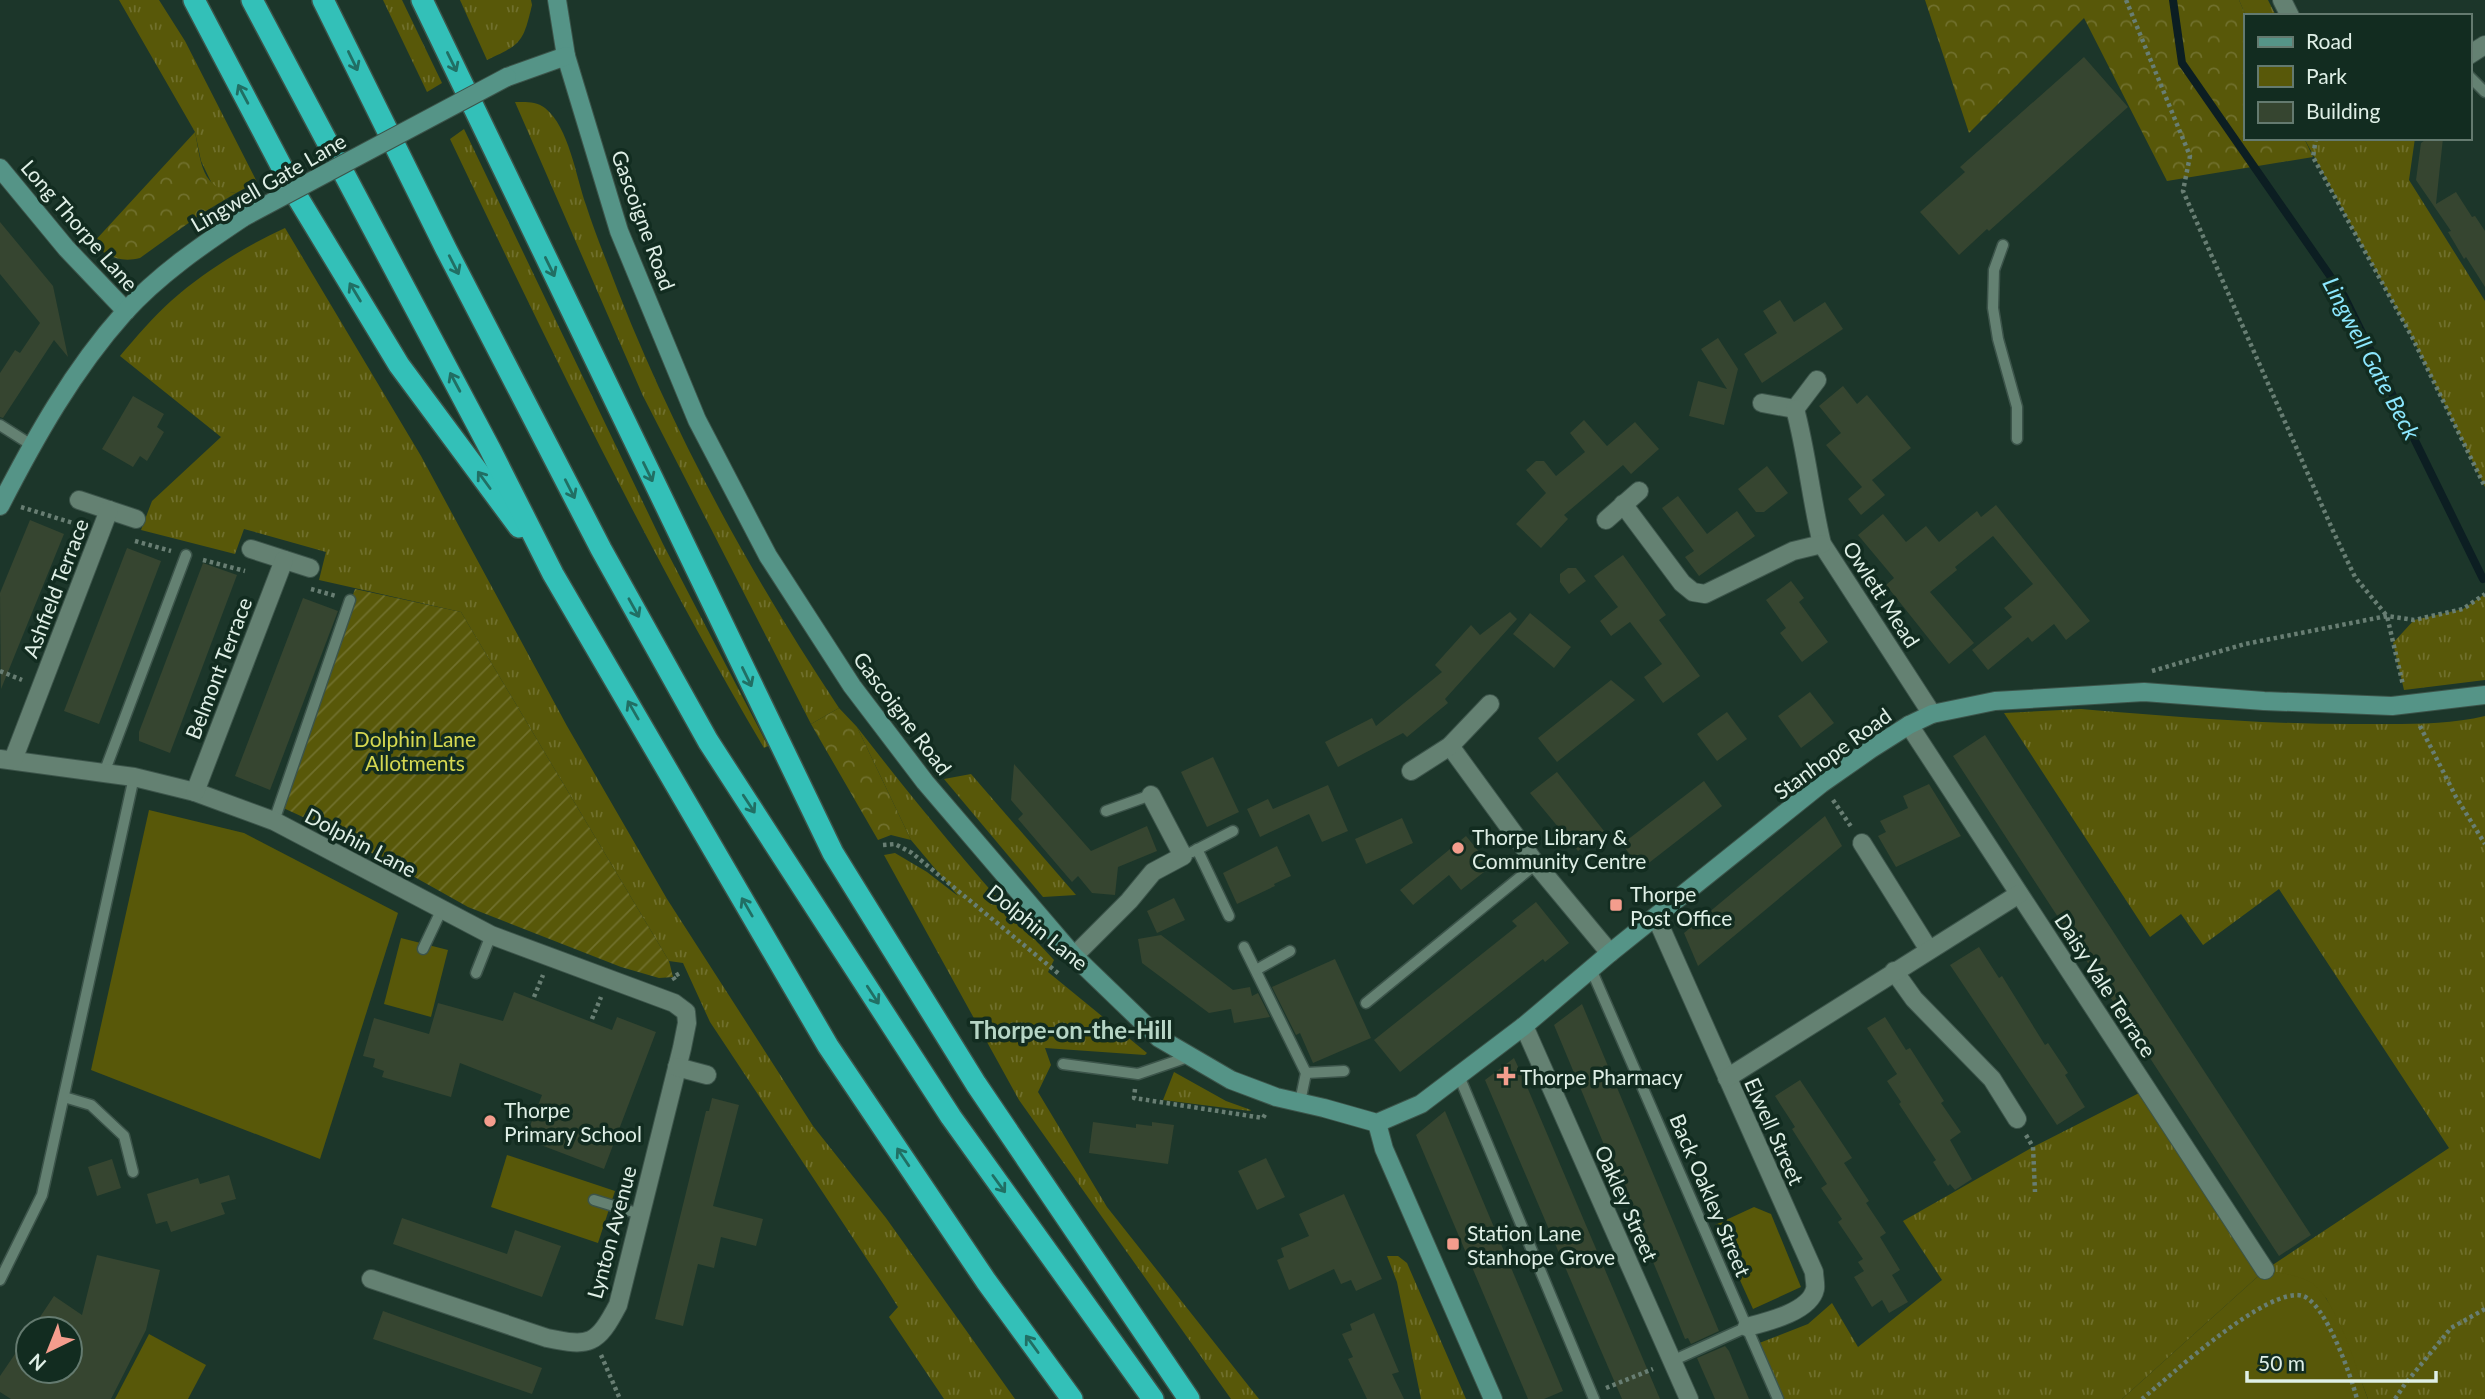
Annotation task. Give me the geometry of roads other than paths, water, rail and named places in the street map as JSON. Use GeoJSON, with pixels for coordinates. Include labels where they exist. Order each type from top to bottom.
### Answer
{"type":"FeatureCollection","features":[{"type":"Feature","properties":{"kind":"highway"},"geometry":{"type":"LineString","coordinates":[[194,0],[298,198],[400,365],[553,574]]}},
{"type":"Feature","properties":{"kind":"highway"},"geometry":{"type":"LineString","coordinates":[[252,0],[484,436],[553,574],[828,1046],[986,1281],[1072,1399]]}},
{"type":"Feature","properties":{"kind":"highway"},"geometry":{"type":"LineString","coordinates":[[323,0],[446,249],[594,537],[708,741],[951,1117],[1153,1399]]}},
{"type":"Feature","properties":{"kind":"highway"},"geometry":{"type":"LineString","coordinates":[[422,0],[833,853],[976,1084],[1189,1399]]}},
{"type":"Feature","properties":{"kind":"street"},"geometry":{"type":"LineString","coordinates":[[557,0],[566,56]]}},
{"type":"Feature","properties":{"kind":"street","name":"Lingwell Gate Lane"},"geometry":{"type":"LineString","coordinates":[[0,506],[84,362],[126,311],[189,254],[244,217],[507,77],[566,56]]}},
{"type":"Feature","properties":{"kind":"street","name":"Gascoigne Road"},"geometry":{"type":"LineString","coordinates":[[566,56],[619,231],[697,420],[768,556],[852,686],[925,782],[1074,956],[1159,1038],[1231,1080],[1276,1097],[1377,1123]]}},
{"type":"Feature","properties":{"kind":"street","name":"Long Thorpe Lane"},"geometry":{"type":"LineString","coordinates":[[0,168],[66,248],[126,311]]}},
{"type":"Feature","properties":{"kind":"street"},"geometry":{"type":"LineString","coordinates":[[1762,403],[1795,409],[1816,380]]}},
{"type":"Feature","properties":{"kind":"street","name":"Owlett Mead"},"geometry":{"type":"LineString","coordinates":[[1795,409],[1822,544],[1932,714]]}},
{"type":"Feature","properties":{"kind":"street"},"geometry":{"type":"LineString","coordinates":[[1606,520],[1639,491]]}},
{"type":"Feature","properties":{"kind":"street","name":"Ashfield Terrace"},"geometry":{"type":"LineString","coordinates":[[79,500],[136,519]]}},
{"type":"Feature","properties":{"kind":"street"},"geometry":{"type":"LineString","coordinates":[[1623,504],[1682,583],[1693,592],[1705,594],[1793,551],[1822,544]]}},
{"type":"Feature","properties":{"kind":"street","name":"Ashfield Terrace"},"geometry":{"type":"LineString","coordinates":[[6,760],[109,510]]}},
{"type":"Feature","properties":{"kind":"street"},"geometry":{"type":"LineString","coordinates":[[251,549],[310,568]]}},
{"type":"Feature","properties":{"kind":"street","name":"Belmont Terrace"},"geometry":{"type":"LineString","coordinates":[[195,792],[284,560]]}},
{"type":"Feature","properties":{"kind":"street","name":"Stanhope Road"},"geometry":{"type":"LineString","coordinates":[[1459,1076],[1821,784],[1909,725],[1932,714],[1996,701],[2144,692],[2264,701],[2392,706],[2485,695]]}},
{"type":"Feature","properties":{"kind":"street"},"geometry":{"type":"LineString","coordinates":[[1411,771],[1450,746],[1490,704]]}},
{"type":"Feature","properties":{"kind":"street","name":"Daisy Vale Terrace"},"geometry":{"type":"LineString","coordinates":[[1909,725],[2265,1270]]}},
{"type":"Feature","properties":{"kind":"street"},"geometry":{"type":"LineString","coordinates":[[1450,746],[1536,864],[1610,953]]}},
{"type":"Feature","properties":{"kind":"street","name":"Dolphin Lane"},"geometry":{"type":"LineString","coordinates":[[6,760],[134,777],[195,792],[274,821],[491,935],[674,1003],[686,1012]]}},
{"type":"Feature","properties":{"kind":"street"},"geometry":{"type":"LineString","coordinates":[[1074,956],[1129,901],[1153,872],[1190,853],[1151,795]]}},
{"type":"Feature","properties":{"kind":"street"},"geometry":{"type":"LineString","coordinates":[[1862,843],[1929,950]]}},
{"type":"Feature","properties":{"kind":"street"},"geometry":{"type":"LineString","coordinates":[[1727,1078],[2019,894]]}},
{"type":"Feature","properties":{"kind":"street","name":"Elwell Street"},"geometry":{"type":"LineString","coordinates":[[1656,917],[1814,1272],[1815,1290],[1806,1304],[1780,1318],[1747,1328]]}},
{"type":"Feature","properties":{"kind":"street"},"geometry":{"type":"LineString","coordinates":[[1895,971],[1914,999],[1992,1079],[2017,1119]]}},
{"type":"Feature","properties":{"kind":"street","name":"Lynton Avenue"},"geometry":{"type":"LineString","coordinates":[[371,1279],[547,1338],[573,1343],[594,1340],[618,1306],[677,1067],[687,1023],[686,1012]]}},
{"type":"Feature","properties":{"kind":"street","name":"Oakley Street"},"geometry":{"type":"LineString","coordinates":[[1524,1026],[1689,1399]]}},
{"type":"Feature","properties":{"kind":"street"},"geometry":{"type":"LineString","coordinates":[[677,1067],[707,1075]]}},
{"type":"Feature","properties":{"kind":"street"},"geometry":{"type":"LineString","coordinates":[[1459,1076],[1421,1104],[1377,1123],[1384,1149],[1493,1399]]}},
{"type":"Feature","properties":{"kind":"lane"},"geometry":{"type":"LineString","coordinates":[[2471,78],[2485,92]]}},
{"type":"Feature","properties":{"kind":"lane"},"geometry":{"type":"LineString","coordinates":[[2003,245],[1994,270],[1993,307],[1998,339],[2017,407],[2017,439]]}},
{"type":"Feature","properties":{"kind":"lane"},"geometry":{"type":"LineString","coordinates":[[0,425],[33,446]]}},
{"type":"Feature","properties":{"kind":"lane"},"geometry":{"type":"LineString","coordinates":[[104,773],[186,555]]}},
{"type":"Feature","properties":{"kind":"lane"},"geometry":{"type":"LineString","coordinates":[[274,821],[350,600]]}},
{"type":"Feature","properties":{"kind":"lane"},"geometry":{"type":"LineString","coordinates":[[0,1280],[42,1195],[134,777]]}},
{"type":"Feature","properties":{"kind":"lane"},"geometry":{"type":"LineString","coordinates":[[1106,811],[1151,795]]}},
{"type":"Feature","properties":{"kind":"lane"},"geometry":{"type":"LineString","coordinates":[[1230,916],[1190,853],[1233,831]]}},
{"type":"Feature","properties":{"kind":"lane"},"geometry":{"type":"LineString","coordinates":[[1367,1003],[1536,864]]}},
{"type":"Feature","properties":{"kind":"lane"},"geometry":{"type":"LineString","coordinates":[[423,949],[441,911]]}},
{"type":"Feature","properties":{"kind":"lane"},"geometry":{"type":"LineString","coordinates":[[476,973],[491,935]]}},
{"type":"Feature","properties":{"kind":"lane"},"geometry":{"type":"LineString","coordinates":[[1244,947],[1306,1073],[1300,1102]]}},
{"type":"Feature","properties":{"kind":"lane"},"geometry":{"type":"LineString","coordinates":[[1256,970],[1290,951]]}},
{"type":"Feature","properties":{"kind":"lane","name":"Back Oakley Street"},"geometry":{"type":"LineString","coordinates":[[1591,969],[1778,1399]]}},
{"type":"Feature","properties":{"kind":"lane"},"geometry":{"type":"LineString","coordinates":[[1063,1064],[1138,1074],[1188,1057]]}},
{"type":"Feature","properties":{"kind":"lane"},"geometry":{"type":"LineString","coordinates":[[1306,1073],[1344,1070]]}},
{"type":"Feature","properties":{"kind":"lane"},"geometry":{"type":"LineString","coordinates":[[1459,1076],[1593,1396],[1580,1399]]}},
{"type":"Feature","properties":{"kind":"lane"},"geometry":{"type":"LineString","coordinates":[[64,1097],[91,1105],[124,1136],[133,1172]]}},
{"type":"Feature","properties":{"kind":"lane"},"geometry":{"type":"LineString","coordinates":[[594,1200],[640,1214]]}},
{"type":"Feature","properties":{"kind":"lane"},"geometry":{"type":"LineString","coordinates":[[1672,1361],[1747,1328]]}},
{"type":"Feature","properties":{"kind":"waterway","name":"Lingwell Gate Beck"},"geometry":{"type":"LineString","coordinates":[[2173,0],[2182,63],[2344,296],[2483,579]]}},
{"type":"Feature","properties":{"kind":"place","name":"Thorpe Library & Community Centre"},"geometry":{"type":"Point","coordinates":[1458,848]}},
{"type":"Feature","properties":{"kind":"place","name":"Thorpe Post Office"},"geometry":{"type":"Point","coordinates":[1616,905]}},
{"type":"Feature","properties":{"kind":"place","name":"Thorpe Pharmacy"},"geometry":{"type":"Point","coordinates":[1506,1076]}},
{"type":"Feature","properties":{"kind":"place","name":"Thorpe Primary School"},"geometry":{"type":"Point","coordinates":[490,1121]}},
{"type":"Feature","properties":{"kind":"place","name":"Station Lane Stanhope Grove"},"geometry":{"type":"Point","coordinates":[1453,1244]}},
{"type":"Feature","properties":{"kind":"district","name":"Thorpe-on-the-Hill"},"geometry":{"type":"Point","coordinates":[1071,1029]}},
{"type":"Feature","properties":{"kind":"park label","name":"Dolphin Lane Allotments"},"geometry":{"type":"Point","coordinates":[415,750]}}]}
